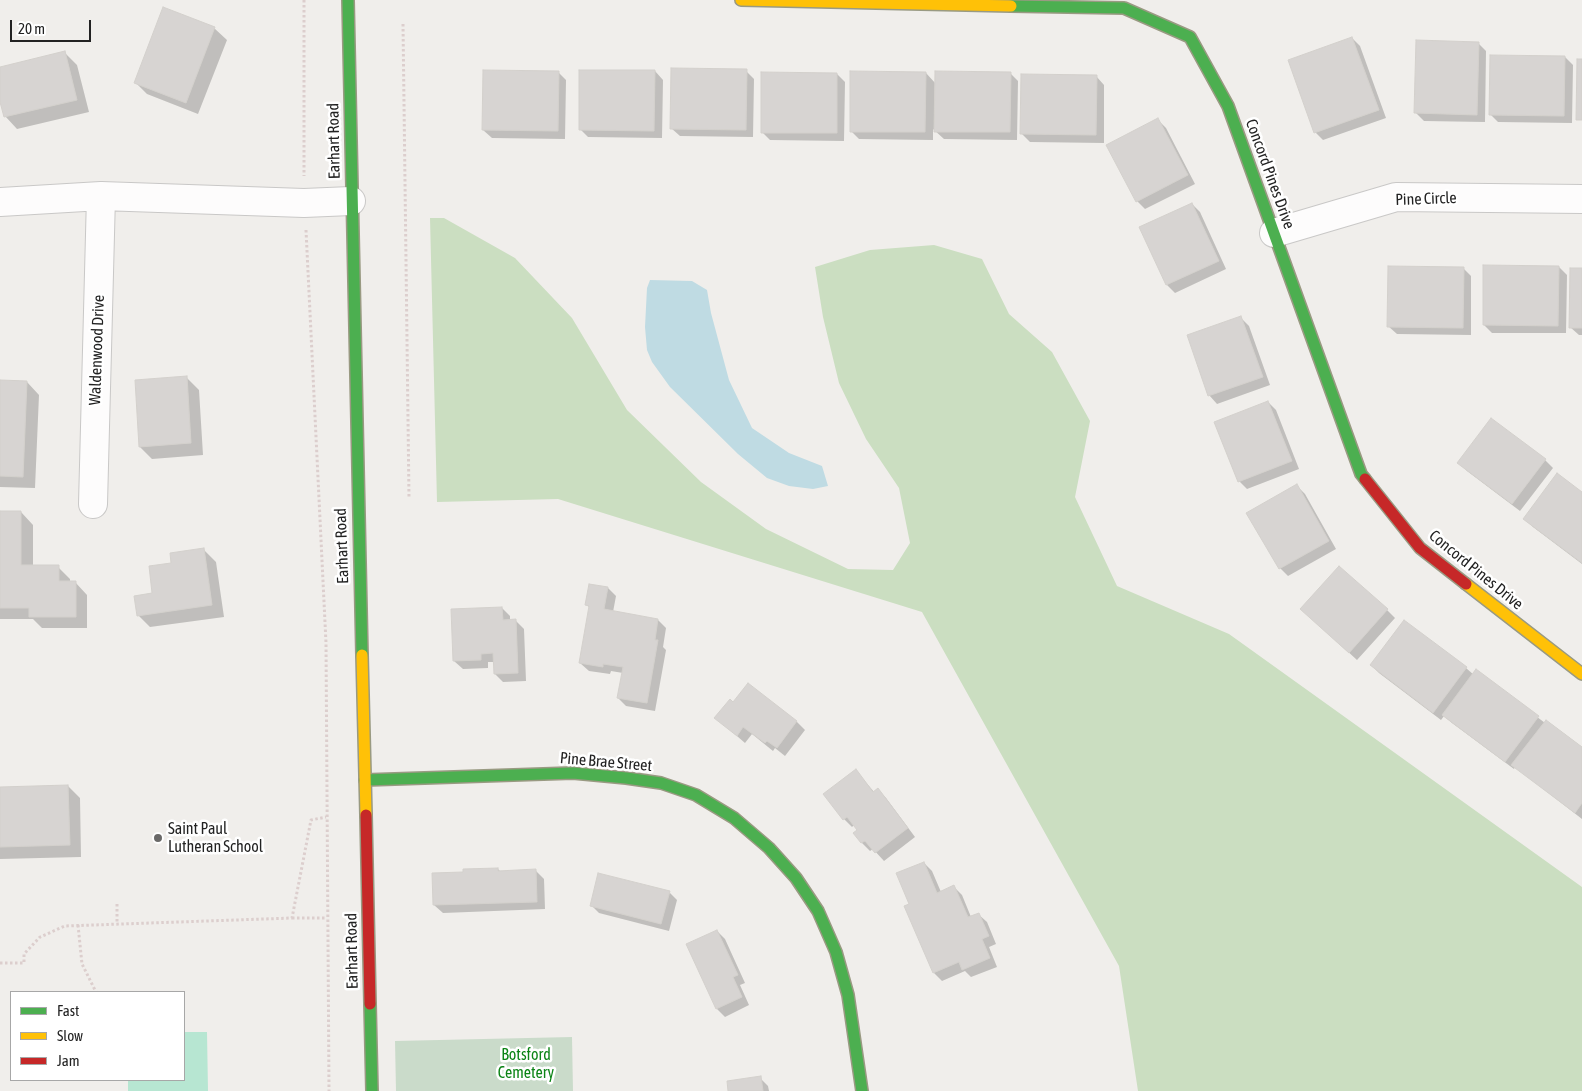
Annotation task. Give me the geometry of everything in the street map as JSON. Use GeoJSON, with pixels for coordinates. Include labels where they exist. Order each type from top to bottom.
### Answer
{"type":"FeatureCollection","features":[{"type":"Feature","properties":{"kind":"street","name":"Earhart Road"},"geometry":{"type":"LineString","coordinates":[[348,0],[372,1091]]}},
{"type":"Feature","properties":{"kind":"street","name":"Concord Pines Drive"},"geometry":{"type":"LineString","coordinates":[[741,0],[1124,8],[1190,37],[1228,106],[1361,474],[1420,548],[1582,674]]}},
{"type":"Feature","properties":{"kind":"street"},"geometry":{"type":"LineString","coordinates":[[0,202],[101,196],[304,202],[351,201]]}},
{"type":"Feature","properties":{"kind":"street","name":"Waldenwood Drive"},"geometry":{"type":"LineString","coordinates":[[93,504],[101,196]]}},
{"type":"Feature","properties":{"kind":"street","name":"Pine Circle"},"geometry":{"type":"LineString","coordinates":[[1274,233],[1396,197],[1582,199]]}},
{"type":"Feature","properties":{"kind":"street","name":"Pine Brae Street"},"geometry":{"type":"LineString","coordinates":[[365,780],[573,774],[626,778],[661,783],[696,795],[734,818],[769,848],[796,878],[818,911],[836,952],[848,995],[862,1091]]}},
{"type":"Feature","properties":{"kind":"path"},"geometry":{"type":"LineString","coordinates":[[304,0],[304,202],[326,644],[329,1091]]}},
{"type":"Feature","properties":{"kind":"path"},"geometry":{"type":"LineString","coordinates":[[402,24],[409,498]]}},
{"type":"Feature","properties":{"kind":"path"},"geometry":{"type":"LineString","coordinates":[[292,918],[311,820],[326,817]]}},
{"type":"Feature","properties":{"kind":"path"},"geometry":{"type":"LineString","coordinates":[[117,904],[117,924]]}},
{"type":"Feature","properties":{"kind":"path"},"geometry":{"type":"LineString","coordinates":[[0,963],[24,963],[24,954],[40,937],[65,926],[327,918]]}},
{"type":"Feature","properties":{"kind":"path"},"geometry":{"type":"LineString","coordinates":[[78,925],[82,964],[96,991]]}},
{"type":"Feature","properties":{"kind":"green space"},"geometry":{"type":"Polygon","coordinates":[[[430,218],[444,218],[515,258],[572,318],[627,410],[701,482],[766,529],[848,569],[893,570],[910,543],[899,488],[866,439],[839,383],[823,317],[815,267],[870,250],[934,245],[982,259],[1009,314],[1052,352],[1090,421],[1075,497],[1117,586],[1229,634],[1582,887],[1582,1091],[1138,1091],[1119,966],[922,612],[558,499],[437,502],[430,218]]]}},
{"type":"Feature","properties":{"kind":"green space"},"geometry":{"type":"Polygon","coordinates":[[[185,1032],[207,1032],[208,1091],[128,1091],[128,1081],[185,1081],[185,1032]]]}},
{"type":"Feature","properties":{"kind":"green space","name":"Botsford Cemetery"},"geometry":{"type":"Polygon","coordinates":[[[572,1037],[573,1091],[396,1091],[395,1041],[572,1037]]]}},
{"type":"Feature","properties":{"kind":"water"},"geometry":{"type":"Polygon","coordinates":[[[650,280],[692,281],[707,290],[711,313],[729,380],[752,428],[789,453],[822,466],[828,486],[813,489],[789,486],[767,478],[738,454],[670,387],[652,362],[647,350],[645,327],[647,288],[650,280]]]}},
{"type":"Feature","properties":{"kind":"building"},"geometry":{"type":"Polygon","coordinates":[[[163,7],[215,27],[186,103],[134,83],[163,7]]]}},
{"type":"Feature","properties":{"kind":"building"},"geometry":{"type":"Polygon","coordinates":[[[1352,37],[1379,110],[1314,133],[1288,60],[1352,37]]]}},
{"type":"Feature","properties":{"kind":"building"},"geometry":{"type":"Polygon","coordinates":[[[1416,40],[1479,42],[1477,115],[1414,113],[1416,40]]]}},
{"type":"Feature","properties":{"kind":"building"},"geometry":{"type":"Polygon","coordinates":[[[65,51],[77,100],[4,117],[0,102],[0,67],[65,51]]]}},
{"type":"Feature","properties":{"kind":"building"},"geometry":{"type":"Polygon","coordinates":[[[1490,55],[1565,56],[1564,116],[1489,115],[1490,55]]]}},
{"type":"Feature","properties":{"kind":"building"},"geometry":{"type":"Polygon","coordinates":[[[1577,59],[1582,59],[1582,120],[1576,120],[1577,59]]]}},
{"type":"Feature","properties":{"kind":"building"},"geometry":{"type":"Polygon","coordinates":[[[671,68],[747,69],[746,130],[670,129],[671,68]]]}},
{"type":"Feature","properties":{"kind":"building"},"geometry":{"type":"Polygon","coordinates":[[[483,70],[559,71],[558,131],[482,130],[483,70]]]}},
{"type":"Feature","properties":{"kind":"building"},"geometry":{"type":"Polygon","coordinates":[[[579,70],[655,70],[654,131],[579,130],[579,70]]]}},
{"type":"Feature","properties":{"kind":"building"},"geometry":{"type":"Polygon","coordinates":[[[850,71],[926,72],[925,132],[850,132],[850,71]]]}},
{"type":"Feature","properties":{"kind":"building"},"geometry":{"type":"Polygon","coordinates":[[[935,71],[1011,72],[1010,132],[934,132],[935,71]]]}},
{"type":"Feature","properties":{"kind":"building"},"geometry":{"type":"Polygon","coordinates":[[[761,72],[837,73],[837,133],[761,133],[761,72]]]}},
{"type":"Feature","properties":{"kind":"building"},"geometry":{"type":"Polygon","coordinates":[[[1021,74],[1097,75],[1096,135],[1020,134],[1021,74]]]}},
{"type":"Feature","properties":{"kind":"building"},"geometry":{"type":"Polygon","coordinates":[[[1158,118],[1188,175],[1136,202],[1106,145],[1158,118]]]}},
{"type":"Feature","properties":{"kind":"building"},"geometry":{"type":"Polygon","coordinates":[[[1192,203],[1219,261],[1166,285],[1139,227],[1192,203]]]}},
{"type":"Feature","properties":{"kind":"building"},"geometry":{"type":"Polygon","coordinates":[[[1483,265],[1559,266],[1558,326],[1483,325],[1483,265]]]}},
{"type":"Feature","properties":{"kind":"building"},"geometry":{"type":"Polygon","coordinates":[[[1388,266],[1464,267],[1463,328],[1387,327],[1388,266]]]}},
{"type":"Feature","properties":{"kind":"building"},"geometry":{"type":"Polygon","coordinates":[[[1570,268],[1582,268],[1582,328],[1569,328],[1570,268]]]}},
{"type":"Feature","properties":{"kind":"building"},"geometry":{"type":"Polygon","coordinates":[[[1241,316],[1263,377],[1208,396],[1187,335],[1241,316]]]}},
{"type":"Feature","properties":{"kind":"building"},"geometry":{"type":"Polygon","coordinates":[[[187,376],[191,443],[139,447],[135,380],[187,376]]]}},
{"type":"Feature","properties":{"kind":"building"},"geometry":{"type":"Polygon","coordinates":[[[0,380],[27,381],[23,477],[0,476],[0,380]]]}},
{"type":"Feature","properties":{"kind":"building"},"geometry":{"type":"Polygon","coordinates":[[[1268,401],[1292,461],[1238,482],[1214,422],[1268,401]]]}},
{"type":"Feature","properties":{"kind":"building"},"geometry":{"type":"Polygon","coordinates":[[[1491,418],[1546,459],[1512,504],[1457,463],[1491,418]]]}},
{"type":"Feature","properties":{"kind":"building"},"geometry":{"type":"Polygon","coordinates":[[[1557,473],[1582,492],[1582,563],[1523,519],[1557,473]]]}},
{"type":"Feature","properties":{"kind":"building"},"geometry":{"type":"Polygon","coordinates":[[[1297,484],[1329,541],[1279,569],[1246,513],[1297,484]]]}},
{"type":"Feature","properties":{"kind":"building"},"geometry":{"type":"Polygon","coordinates":[[[0,511],[21,511],[21,565],[59,565],[59,581],[76,581],[76,617],[29,617],[29,608],[0,608],[0,511]]]}},
{"type":"Feature","properties":{"kind":"building"},"geometry":{"type":"Polygon","coordinates":[[[204,548],[212,605],[137,616],[134,596],[152,593],[149,566],[171,563],[170,553],[204,548]]]}},
{"type":"Feature","properties":{"kind":"building"},"geometry":{"type":"Polygon","coordinates":[[[1339,566],[1388,609],[1349,653],[1300,609],[1339,566]]]}},
{"type":"Feature","properties":{"kind":"building"},"geometry":{"type":"Polygon","coordinates":[[[589,584],[608,587],[604,609],[658,619],[655,640],[658,640],[647,703],[617,698],[623,667],[603,664],[603,667],[579,663],[589,606],[585,605],[589,584]]]}},
{"type":"Feature","properties":{"kind":"building"},"geometry":{"type":"Polygon","coordinates":[[[502,607],[503,620],[516,619],[518,673],[494,674],[493,653],[481,654],[481,660],[453,661],[451,609],[502,607]]]}},
{"type":"Feature","properties":{"kind":"building"},"geometry":{"type":"Polygon","coordinates":[[[1404,620],[1467,667],[1433,713],[1370,665],[1404,620]]]}},
{"type":"Feature","properties":{"kind":"building"},"geometry":{"type":"Polygon","coordinates":[[[1476,669],[1539,716],[1505,762],[1442,715],[1476,669]]]}},
{"type":"Feature","properties":{"kind":"building"},"geometry":{"type":"Polygon","coordinates":[[[748,683],[797,721],[777,748],[767,741],[765,743],[743,727],[737,736],[714,718],[730,699],[733,702],[748,683]]]}},
{"type":"Feature","properties":{"kind":"building"},"geometry":{"type":"Polygon","coordinates":[[[1546,720],[1582,747],[1582,803],[1575,813],[1511,765],[1546,720]]]}},
{"type":"Feature","properties":{"kind":"building"},"geometry":{"type":"Polygon","coordinates":[[[856,769],[873,792],[878,788],[908,828],[875,853],[865,841],[861,843],[853,833],[857,830],[847,817],[843,820],[823,794],[856,769]]]}},
{"type":"Feature","properties":{"kind":"building"},"geometry":{"type":"Polygon","coordinates":[[[68,785],[70,845],[0,847],[0,787],[68,785]]]}},
{"type":"Feature","properties":{"kind":"building"},"geometry":{"type":"Polygon","coordinates":[[[924,862],[937,893],[954,885],[968,917],[979,913],[989,936],[982,939],[990,958],[962,970],[959,962],[933,973],[904,906],[909,904],[896,873],[924,862]]]}},
{"type":"Feature","properties":{"kind":"building"},"geometry":{"type":"Polygon","coordinates":[[[498,868],[498,871],[536,869],[537,902],[433,905],[432,873],[463,872],[463,869],[498,868]]]}},
{"type":"Feature","properties":{"kind":"building"},"geometry":{"type":"Polygon","coordinates":[[[598,873],[670,891],[661,924],[590,906],[598,873]]]}},
{"type":"Feature","properties":{"kind":"building"},"geometry":{"type":"Polygon","coordinates":[[[717,930],[738,975],[733,977],[742,997],[716,1009],[686,944],[717,930]]]}},
{"type":"Feature","properties":{"kind":"building"},"geometry":{"type":"Polygon","coordinates":[[[761,1076],[763,1091],[728,1091],[727,1081],[761,1076]]]}},
{"type":"Feature","properties":{"kind":"traffic: fast"},"geometry":{"type":"LineString","coordinates":[[348,0],[362,655]]}},
{"type":"Feature","properties":{"kind":"traffic: fast"},"geometry":{"type":"LineString","coordinates":[[1011,6],[1124,8],[1190,37],[1228,106],[1361,474],[1365,479]]}},
{"type":"Feature","properties":{"kind":"traffic: fast"},"geometry":{"type":"LineString","coordinates":[[365,780],[573,773],[626,778],[661,783],[696,795],[734,818],[769,848],[796,878],[818,911],[836,952],[848,995],[862,1091]]}},
{"type":"Feature","properties":{"kind":"traffic: fast"},"geometry":{"type":"LineString","coordinates":[[370,1004],[372,1091]]}},
{"type":"Feature","properties":{"kind":"traffic: slow"},"geometry":{"type":"LineString","coordinates":[[741,0],[1011,6]]}},
{"type":"Feature","properties":{"kind":"traffic: slow"},"geometry":{"type":"LineString","coordinates":[[1466,584],[1582,674]]}},
{"type":"Feature","properties":{"kind":"traffic: slow"},"geometry":{"type":"LineString","coordinates":[[362,655],[366,815]]}},
{"type":"Feature","properties":{"kind":"traffic: jam"},"geometry":{"type":"LineString","coordinates":[[1365,479],[1420,548],[1466,584]]}},
{"type":"Feature","properties":{"kind":"traffic: jam"},"geometry":{"type":"LineString","coordinates":[[366,815],[370,1004]]}},
{"type":"Feature","properties":{"kind":"place","name":"Saint Paul Lutheran School"},"geometry":{"type":"Point","coordinates":[158,838]}}]}
